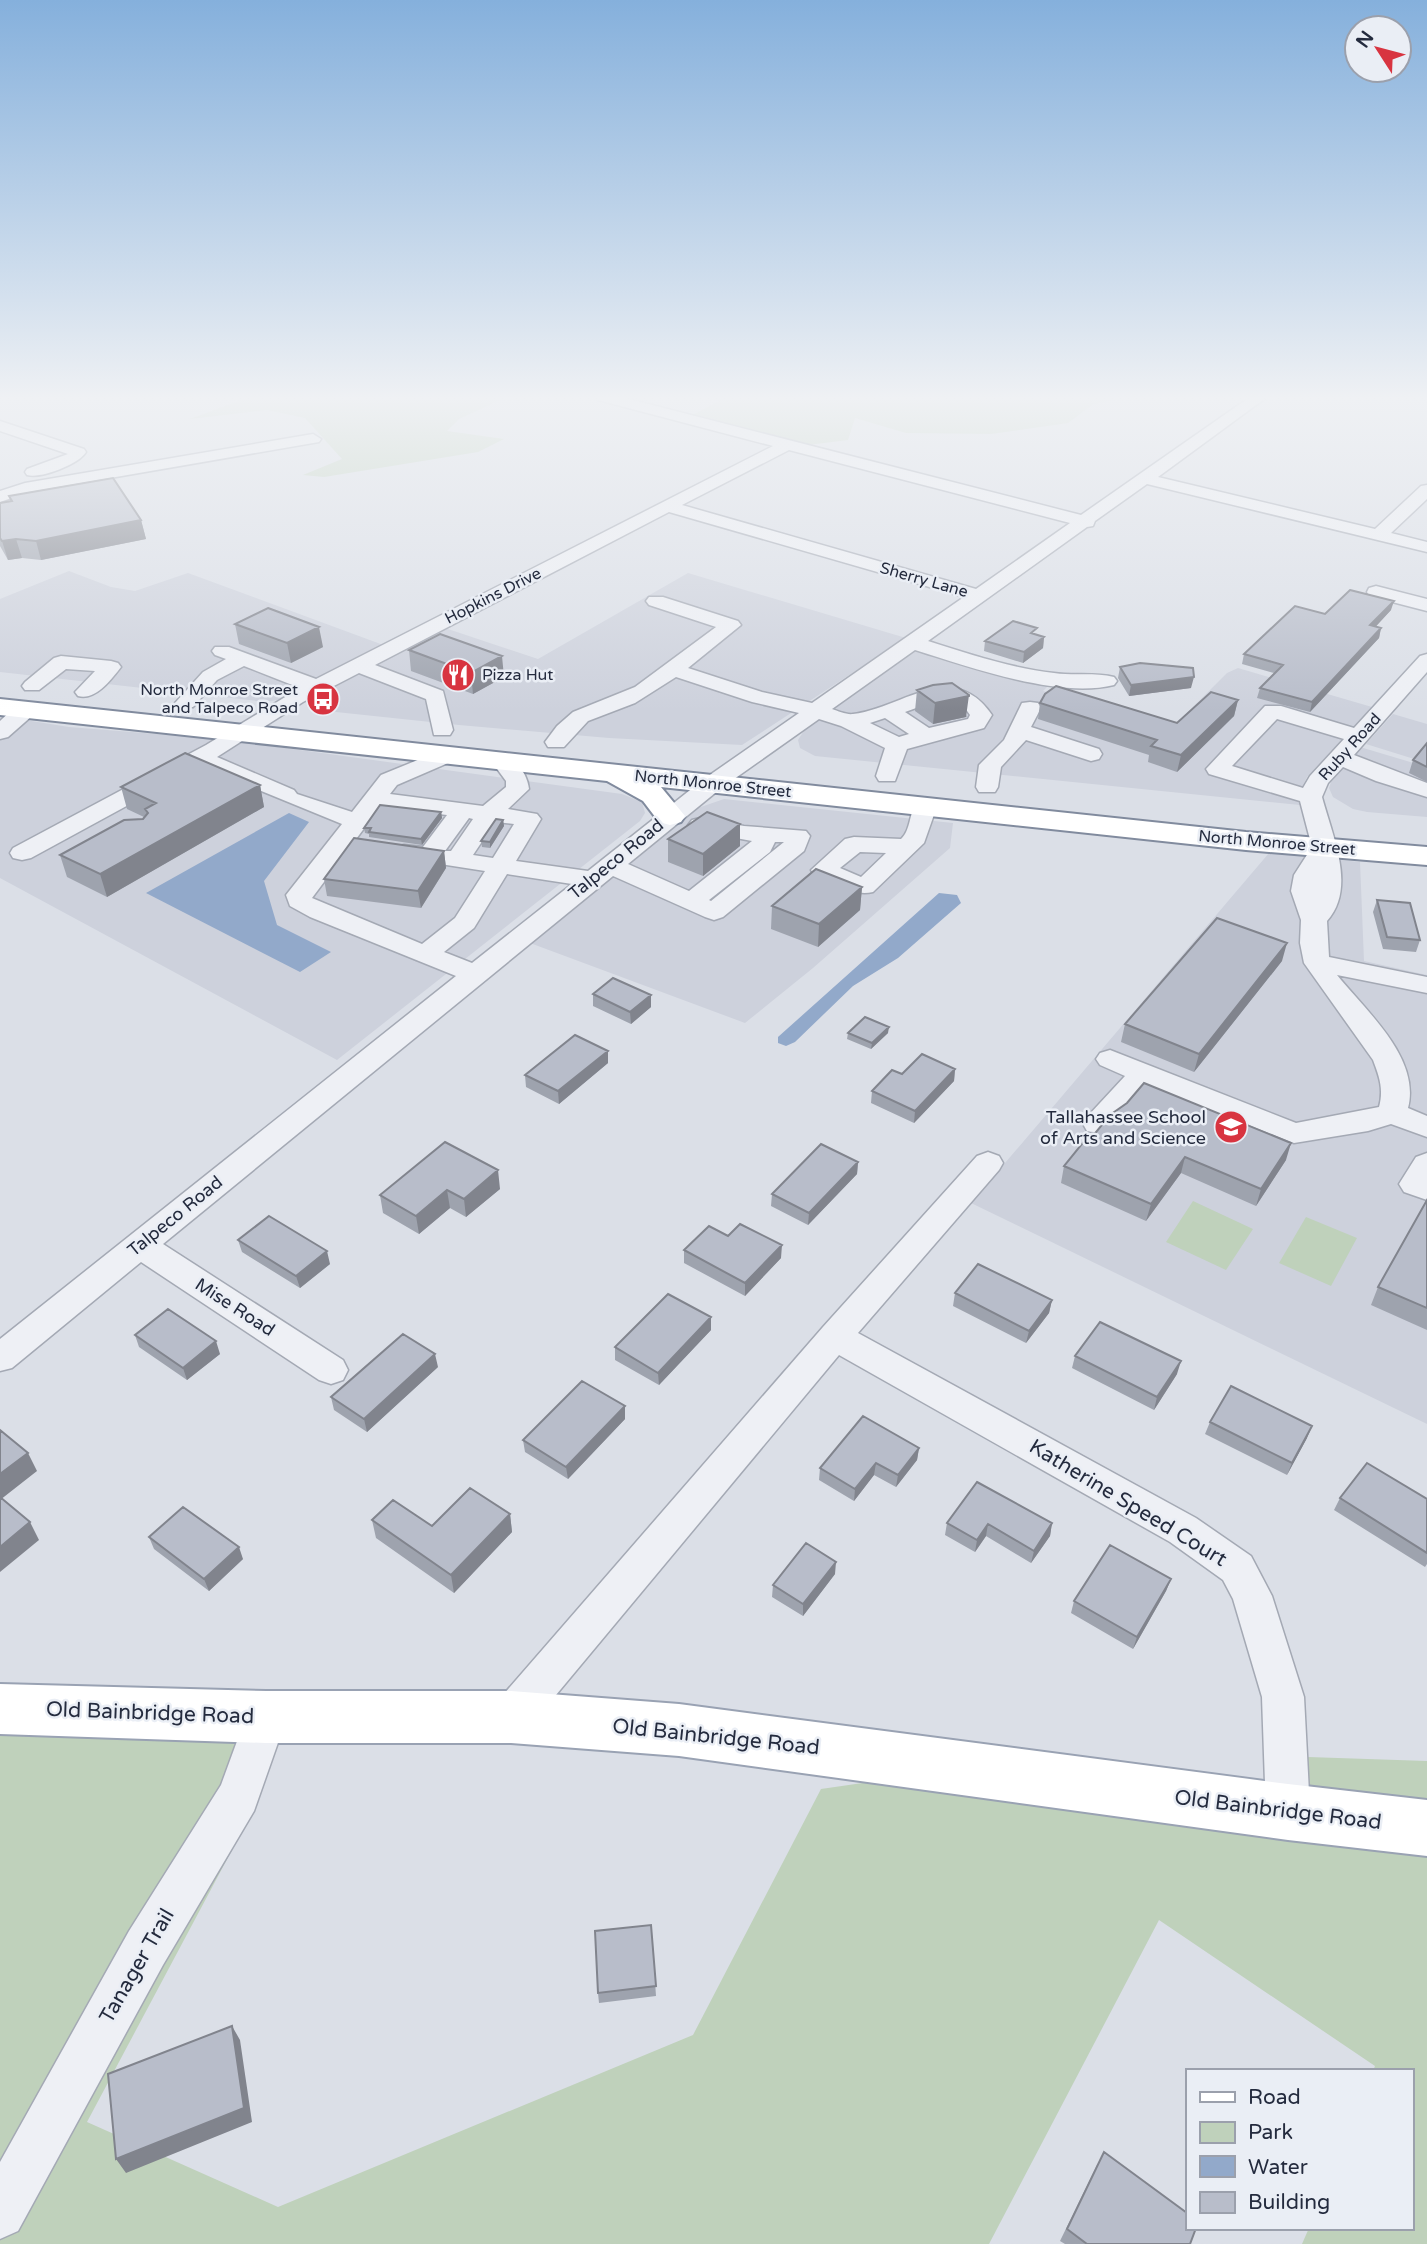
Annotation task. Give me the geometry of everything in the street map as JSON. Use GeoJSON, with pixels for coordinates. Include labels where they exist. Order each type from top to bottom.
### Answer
{"type":"FeatureCollection","features":[{"type":"Feature","properties":{"kind":"main road","name":"North Monroe Street"},"geometry":{"type":"LineString","coordinates":[[0,683],[25,704],[240,733],[377,748],[444,743],[555,742],[1317,822],[1427,830]]}},
{"type":"Feature","properties":{"kind":"main road","name":"North Monroe Street"},"geometry":{"type":"LineString","coordinates":[[75,691],[275,712],[444,743],[503,762],[925,807],[1317,822],[1427,856]]}},
{"type":"Feature","properties":{"kind":"main road"},"geometry":{"type":"LineString","coordinates":[[25,704],[75,691]]}},
{"type":"Feature","properties":{"kind":"main road"},"geometry":{"type":"LineString","coordinates":[[611,773],[654,795],[670,816]]}},
{"type":"Feature","properties":{"kind":"main road","name":"Old Bainbridge Road"},"geometry":{"type":"LineString","coordinates":[[0,1709],[267,1717],[511,1717],[679,1730],[1287,1812],[1427,1828]]}},
{"type":"Feature","properties":{"kind":"street","name":"Hopkins Drive"},"geometry":{"type":"LineString","coordinates":[[22,853],[200,758],[317,687],[673,502]]}},
{"type":"Feature","properties":{"kind":"street"},"geometry":{"type":"LineString","coordinates":[[1008,502],[1087,522]]}},
{"type":"Feature","properties":{"kind":"street","name":"Talpeco Road"},"geometry":{"type":"LineString","coordinates":[[0,1358],[670,816],[744,761],[1115,502]]}},
{"type":"Feature","properties":{"kind":"street"},"geometry":{"type":"LineString","coordinates":[[1241,502],[1427,547]]}},
{"type":"Feature","properties":{"kind":"street"},"geometry":{"type":"LineString","coordinates":[[1379,535],[1414,502]]}},
{"type":"Feature","properties":{"kind":"street","name":"Sherry Lane"},"geometry":{"type":"LineString","coordinates":[[665,506],[981,596]]}},
{"type":"Feature","properties":{"kind":"street"},"geometry":{"type":"LineString","coordinates":[[1376,592],[1427,605]]}},
{"type":"Feature","properties":{"kind":"street"},"geometry":{"type":"LineString","coordinates":[[555,742],[569,723],[578,716],[628,699],[689,660],[703,643],[731,625],[656,601]]}},
{"type":"Feature","properties":{"kind":"street"},"geometry":{"type":"LineString","coordinates":[[914,643],[1022,676],[1066,683],[1107,681]]}},
{"type":"Feature","properties":{"kind":"street"},"geometry":{"type":"LineString","coordinates":[[222,651],[317,687]]}},
{"type":"Feature","properties":{"kind":"street"},"geometry":{"type":"LineString","coordinates":[[186,703],[215,672],[242,659]]}},
{"type":"Feature","properties":{"kind":"street","name":"Ruby Road"},"geometry":{"type":"LineString","coordinates":[[1317,822],[1318,781],[1427,660]]}},
{"type":"Feature","properties":{"kind":"street"},"geometry":{"type":"LineString","coordinates":[[0,732],[61,662],[111,667],[75,691]]}},
{"type":"Feature","properties":{"kind":"street"},"geometry":{"type":"LineString","coordinates":[[356,821],[389,780],[444,743],[436,695],[358,666]]}},
{"type":"Feature","properties":{"kind":"street"},"geometry":{"type":"LineString","coordinates":[[674,670],[759,698],[786,702],[851,722],[897,745],[976,723],[981,715],[963,697],[953,694],[851,722]]}},
{"type":"Feature","properties":{"kind":"street"},"geometry":{"type":"LineString","coordinates":[[988,787],[990,765],[1013,743],[1030,708]]}},
{"type":"Feature","properties":{"kind":"street"},"geometry":{"type":"LineString","coordinates":[[888,710],[926,736]]}},
{"type":"Feature","properties":{"kind":"street"},"geometry":{"type":"LineString","coordinates":[[1359,737],[1273,711],[1217,769],[1317,822],[1329,867],[1329,883],[1326,907],[1314,920],[1312,945],[1317,962],[1392,1066],[1397,1091],[1397,1103],[1392,1113]]}},
{"type":"Feature","properties":{"kind":"street"},"geometry":{"type":"LineString","coordinates":[[1021,731],[1091,754]]}},
{"type":"Feature","properties":{"kind":"street"},"geometry":{"type":"LineString","coordinates":[[887,776],[897,745]]}},
{"type":"Feature","properties":{"kind":"street"},"geometry":{"type":"LineString","coordinates":[[377,748],[389,780]]}},
{"type":"Feature","properties":{"kind":"street"},"geometry":{"type":"LineString","coordinates":[[1340,757],[1384,776],[1427,790]]}},
{"type":"Feature","properties":{"kind":"street"},"geometry":{"type":"LineString","coordinates":[[200,758],[293,798],[356,821],[369,847]]}},
{"type":"Feature","properties":{"kind":"street"},"geometry":{"type":"LineString","coordinates":[[457,860],[488,814],[518,789],[517,780],[503,762]]}},
{"type":"Feature","properties":{"kind":"street"},"geometry":{"type":"LineString","coordinates":[[373,799],[528,819],[465,923],[426,954]]}},
{"type":"Feature","properties":{"kind":"street"},"geometry":{"type":"LineString","coordinates":[[391,826],[419,805]]}},
{"type":"Feature","properties":{"kind":"street"},"geometry":{"type":"LineString","coordinates":[[419,805],[369,847],[299,895],[299,901],[319,912],[475,974]]}},
{"type":"Feature","properties":{"kind":"street"},"geometry":{"type":"LineString","coordinates":[[906,847],[916,838],[925,807]]}},
{"type":"Feature","properties":{"kind":"street"},"geometry":{"type":"LineString","coordinates":[[429,856],[463,810]]}},
{"type":"Feature","properties":{"kind":"street"},"geometry":{"type":"LineString","coordinates":[[95,814],[117,824]]}},
{"type":"Feature","properties":{"kind":"street"},"geometry":{"type":"LineString","coordinates":[[369,847],[500,866],[600,872],[714,912],[795,846],[798,836],[766,835],[706,827],[670,816]]}},
{"type":"Feature","properties":{"kind":"street"},"geometry":{"type":"LineString","coordinates":[[1317,962],[1427,985]]}},
{"type":"Feature","properties":{"kind":"street"},"geometry":{"type":"LineString","coordinates":[[1110,1059],[1294,1133],[1368,1121],[1392,1113],[1427,1127]]}},
{"type":"Feature","properties":{"kind":"street"},"geometry":{"type":"LineString","coordinates":[[1098,1124],[1143,1073]]}},
{"type":"Feature","properties":{"kind":"street"},"geometry":{"type":"LineString","coordinates":[[511,1717],[835,1336],[988,1163]]}},
{"type":"Feature","properties":{"kind":"street"},"geometry":{"type":"LineString","coordinates":[[1427,1164],[1415,1184],[1427,1189]]}},
{"type":"Feature","properties":{"kind":"street","name":"Mise Road"},"geometry":{"type":"LineString","coordinates":[[140,1245],[331,1370]]}},
{"type":"Feature","properties":{"kind":"street","name":"Katherine Speed Court"},"geometry":{"type":"LineString","coordinates":[[835,1336],[1183,1530],[1237,1568],[1252,1596],[1283,1697],[1287,1812]]}},
{"type":"Feature","properties":{"kind":"street","name":"Tanager Trail"},"geometry":{"type":"LineString","coordinates":[[0,2213],[146,1948],[239,1796],[267,1717]]}},
{"type":"Feature","properties":{"kind":"shaded area"},"geometry":{"type":"Polygon","coordinates":[[[69,571],[111,587],[135,591],[188,573],[386,646],[282,699],[266,702],[0,672],[0,599],[69,571]]]}},
{"type":"Feature","properties":{"kind":"shaded area"},"geometry":{"type":"Polygon","coordinates":[[[688,573],[906,638],[742,745],[609,738],[459,725],[336,712],[310,701],[312,695],[442,627],[538,659],[688,573]]]}},
{"type":"Feature","properties":{"kind":"shaded area"},"geometry":{"type":"Polygon","coordinates":[[[926,644],[1052,682],[1043,691],[1171,729],[1227,673],[1238,668],[1372,707],[1307,777],[1299,793],[1300,805],[815,756],[800,748],[798,740],[807,726],[926,644]]]}},
{"type":"Feature","properties":{"kind":"shaded area"},"geometry":{"type":"Polygon","coordinates":[[[1393,714],[1427,724],[1427,763],[1366,744],[1393,714]]]}},
{"type":"Feature","properties":{"kind":"shaded area"},"geometry":{"type":"Polygon","coordinates":[[[0,716],[69,727],[219,739],[622,794],[642,802],[645,813],[640,821],[337,1060],[0,878],[0,716]]]}},
{"type":"Feature","properties":{"kind":"shaded area"},"geometry":{"type":"Polygon","coordinates":[[[1360,747],[1427,767],[1427,817],[1367,812],[1353,809],[1333,797],[1329,788],[1331,782],[1360,747]]]}},
{"type":"Feature","properties":{"kind":"shaded area"},"geometry":{"type":"Polygon","coordinates":[[[724,799],[953,823],[950,848],[813,968],[745,1023],[530,943],[698,808],[724,799]]]}},
{"type":"Feature","properties":{"kind":"shaded area","name":"Tallahassee School of Arts and Science"},"geometry":{"type":"Polygon","coordinates":[[[1269,853],[1360,862],[1364,961],[1427,975],[1427,1424],[971,1203],[1269,853]]]}},
{"type":"Feature","properties":{"kind":"green space"},"geometry":{"type":"Polygon","coordinates":[[[1193,1201],[1253,1229],[1226,1270],[1166,1242],[1193,1201]]]}},
{"type":"Feature","properties":{"kind":"green space"},"geometry":{"type":"Polygon","coordinates":[[[1306,1217],[1357,1238],[1331,1286],[1279,1263],[1306,1217]]]}},
{"type":"Feature","properties":{"kind":"green space"},"geometry":{"type":"Polygon","coordinates":[[[0,1726],[269,1734],[241,1833],[87,2122],[278,2207],[693,2035],[821,1789],[897,1778],[1427,1847],[1427,2244],[1302,2244],[1308,2230],[1413,2230],[1413,2069],[1374,2069],[1375,2066],[1159,1920],[989,2244],[0,2244],[0,1726]]]}},
{"type":"Feature","properties":{"kind":"green space"},"geometry":{"type":"Polygon","coordinates":[[[1308,1757],[1427,1761],[1427,1808],[1309,1795],[1308,1757]]]}},
{"type":"Feature","properties":{"kind":"water"},"geometry":{"type":"Polygon","coordinates":[[[289,813],[309,822],[264,881],[277,925],[331,952],[300,972],[146,893],[289,813]]]}},
{"type":"Feature","properties":{"kind":"water"},"geometry":{"type":"Polygon","coordinates":[[[939,893],[957,895],[961,903],[898,958],[853,986],[795,1042],[786,1046],[778,1043],[778,1037],[939,893]]]}},
{"type":"Feature","properties":{"kind":"building"},"geometry":{"type":"Polygon","coordinates":[[[129,502],[141,520],[36,541],[2,541],[0,503],[129,502]]]}},
{"type":"Feature","properties":{"kind":"building"},"geometry":{"type":"Polygon","coordinates":[[[1350,590],[1394,601],[1370,625],[1381,628],[1312,702],[1260,688],[1283,665],[1244,654],[1295,606],[1325,614],[1350,590]]]}},
{"type":"Feature","properties":{"kind":"building"},"geometry":{"type":"Polygon","coordinates":[[[268,608],[319,627],[287,643],[235,624],[268,608]]]}},
{"type":"Feature","properties":{"kind":"building"},"geometry":{"type":"Polygon","coordinates":[[[1013,621],[1037,628],[1031,633],[1044,637],[1024,652],[985,641],[1013,621]]]}},
{"type":"Feature","properties":{"kind":"building"},"geometry":{"type":"Polygon","coordinates":[[[440,634],[502,656],[471,673],[409,650],[440,634]]]}},
{"type":"Feature","properties":{"kind":"building"},"geometry":{"type":"Polygon","coordinates":[[[1140,663],[1193,668],[1194,677],[1131,685],[1120,667],[1140,663]]]}},
{"type":"Feature","properties":{"kind":"building"},"geometry":{"type":"Polygon","coordinates":[[[952,683],[969,696],[935,703],[917,690],[933,685],[952,683]]]}},
{"type":"Feature","properties":{"kind":"building"},"geometry":{"type":"Polygon","coordinates":[[[1056,686],[1177,723],[1211,692],[1238,700],[1181,755],[1151,746],[1157,740],[1040,703],[1045,694],[1056,686]]]}},
{"type":"Feature","properties":{"kind":"building"},"geometry":{"type":"Polygon","coordinates":[[[1427,743],[1427,767],[1413,760],[1427,743]]]}},
{"type":"Feature","properties":{"kind":"building"},"geometry":{"type":"Polygon","coordinates":[[[185,753],[260,785],[100,874],[60,855],[124,820],[143,819],[148,813],[145,809],[156,803],[121,787],[185,753]]]}},
{"type":"Feature","properties":{"kind":"building"},"geometry":{"type":"Polygon","coordinates":[[[380,805],[441,812],[421,839],[369,832],[371,828],[364,828],[380,805]]]}},
{"type":"Feature","properties":{"kind":"building"},"geometry":{"type":"Polygon","coordinates":[[[707,812],[740,824],[703,854],[668,839],[707,812]]]}},
{"type":"Feature","properties":{"kind":"building"},"geometry":{"type":"Polygon","coordinates":[[[496,819],[503,820],[490,842],[481,841],[496,819]]]}},
{"type":"Feature","properties":{"kind":"building"},"geometry":{"type":"Polygon","coordinates":[[[354,838],[444,851],[418,891],[324,879],[354,838]]]}},
{"type":"Feature","properties":{"kind":"building"},"geometry":{"type":"Polygon","coordinates":[[[816,869],[862,887],[819,924],[772,906],[816,869]]]}},
{"type":"Feature","properties":{"kind":"building"},"geometry":{"type":"Polygon","coordinates":[[[1377,900],[1410,903],[1420,940],[1387,937],[1377,900]]]}},
{"type":"Feature","properties":{"kind":"building"},"geometry":{"type":"Polygon","coordinates":[[[1217,918],[1287,943],[1199,1054],[1125,1024],[1217,918]]]}},
{"type":"Feature","properties":{"kind":"building"},"geometry":{"type":"Polygon","coordinates":[[[613,978],[651,995],[630,1012],[593,994],[613,978]]]}},
{"type":"Feature","properties":{"kind":"building"},"geometry":{"type":"Polygon","coordinates":[[[865,1017],[889,1027],[872,1043],[848,1033],[865,1017]]]}},
{"type":"Feature","properties":{"kind":"building"},"geometry":{"type":"Polygon","coordinates":[[[575,1035],[608,1051],[558,1091],[525,1075],[575,1035]]]}},
{"type":"Feature","properties":{"kind":"building"},"geometry":{"type":"Polygon","coordinates":[[[922,1054],[955,1069],[915,1111],[872,1091],[892,1070],[902,1074],[922,1054]]]}},
{"type":"Feature","properties":{"kind":"building"},"geometry":{"type":"Polygon","coordinates":[[[1144,1083],[1291,1143],[1261,1189],[1185,1157],[1151,1204],[1064,1166],[1085,1140],[1088,1142],[1110,1115],[1127,1103],[1144,1083]]]}},
{"type":"Feature","properties":{"kind":"building"},"geometry":{"type":"Polygon","coordinates":[[[445,1142],[498,1170],[464,1199],[447,1190],[416,1216],[380,1195],[445,1142]]]}},
{"type":"Feature","properties":{"kind":"building"},"geometry":{"type":"Polygon","coordinates":[[[821,1144],[858,1162],[809,1213],[772,1194],[821,1144]]]}},
{"type":"Feature","properties":{"kind":"building"},"geometry":{"type":"Polygon","coordinates":[[[1427,1200],[1427,1308],[1378,1287],[1427,1200]]]}},
{"type":"Feature","properties":{"kind":"building"},"geometry":{"type":"Polygon","coordinates":[[[269,1216],[327,1251],[296,1276],[238,1240],[269,1216]]]}},
{"type":"Feature","properties":{"kind":"building"},"geometry":{"type":"Polygon","coordinates":[[[740,1224],[782,1245],[745,1283],[684,1250],[709,1226],[728,1236],[740,1224]]]}},
{"type":"Feature","properties":{"kind":"building"},"geometry":{"type":"Polygon","coordinates":[[[978,1264],[1052,1300],[1029,1331],[955,1293],[978,1264]]]}},
{"type":"Feature","properties":{"kind":"building"},"geometry":{"type":"Polygon","coordinates":[[[668,1294],[711,1317],[658,1373],[615,1347],[668,1294]]]}},
{"type":"Feature","properties":{"kind":"building"},"geometry":{"type":"Polygon","coordinates":[[[168,1309],[216,1341],[183,1368],[135,1335],[168,1309]]]}},
{"type":"Feature","properties":{"kind":"building"},"geometry":{"type":"Polygon","coordinates":[[[1100,1322],[1181,1361],[1157,1397],[1075,1356],[1100,1322]]]}},
{"type":"Feature","properties":{"kind":"building"},"geometry":{"type":"Polygon","coordinates":[[[403,1334],[435,1354],[364,1419],[331,1397],[403,1334]]]}},
{"type":"Feature","properties":{"kind":"building"},"geometry":{"type":"Polygon","coordinates":[[[582,1381],[625,1406],[566,1467],[523,1440],[582,1381]]]}},
{"type":"Feature","properties":{"kind":"building"},"geometry":{"type":"Polygon","coordinates":[[[1231,1386],[1312,1426],[1292,1463],[1210,1422],[1231,1386]]]}},
{"type":"Feature","properties":{"kind":"building"},"geometry":{"type":"Polygon","coordinates":[[[863,1416],[919,1448],[898,1475],[876,1463],[855,1489],[820,1468],[863,1416]]]}},
{"type":"Feature","properties":{"kind":"building"},"geometry":{"type":"Polygon","coordinates":[[[0,1430],[28,1453],[0,1474],[0,1430]]]}},
{"type":"Feature","properties":{"kind":"building"},"geometry":{"type":"Polygon","coordinates":[[[1367,1463],[1427,1499],[1427,1553],[1340,1498],[1367,1463]]]}},
{"type":"Feature","properties":{"kind":"building"},"geometry":{"type":"Polygon","coordinates":[[[977,1482],[1052,1523],[1034,1551],[988,1524],[977,1540],[947,1523],[977,1482]]]}},
{"type":"Feature","properties":{"kind":"building"},"geometry":{"type":"Polygon","coordinates":[[[470,1488],[510,1514],[451,1575],[372,1520],[393,1500],[432,1526],[470,1488]]]}},
{"type":"Feature","properties":{"kind":"building"},"geometry":{"type":"Polygon","coordinates":[[[0,1497],[30,1522],[0,1547],[0,1497]]]}},
{"type":"Feature","properties":{"kind":"building"},"geometry":{"type":"Polygon","coordinates":[[[183,1507],[239,1547],[204,1579],[149,1537],[183,1507]]]}},
{"type":"Feature","properties":{"kind":"building"},"geometry":{"type":"Polygon","coordinates":[[[806,1543],[836,1562],[803,1604],[773,1585],[806,1543]]]}},
{"type":"Feature","properties":{"kind":"building"},"geometry":{"type":"Polygon","coordinates":[[[1110,1545],[1171,1579],[1137,1637],[1074,1601],[1110,1545]]]}},
{"type":"Feature","properties":{"kind":"building"},"geometry":{"type":"Polygon","coordinates":[[[651,1925],[656,1986],[598,1993],[595,1931],[651,1925]]]}},
{"type":"Feature","properties":{"kind":"building"},"geometry":{"type":"Polygon","coordinates":[[[232,2026],[244,2108],[116,2159],[108,2074],[232,2026]]]}},
{"type":"Feature","properties":{"kind":"building"},"geometry":{"type":"Polygon","coordinates":[[[1104,2152],[1186,2212],[1186,2230],[1195,2230],[1190,2244],[1087,2244],[1067,2229],[1104,2152]]]}},
{"type":"Feature","properties":{"kind":"place","name":"Pizza Hut"},"geometry":{"type":"Point","coordinates":[458,675]}},
{"type":"Feature","properties":{"kind":"place","name":"North Monroe Street and Talpeco Road"},"geometry":{"type":"Point","coordinates":[323,699]}},
{"type":"Feature","properties":{"kind":"place","name":"Tallahassee School of Arts and Science"},"geometry":{"type":"Point","coordinates":[1231,1127]}}]}
